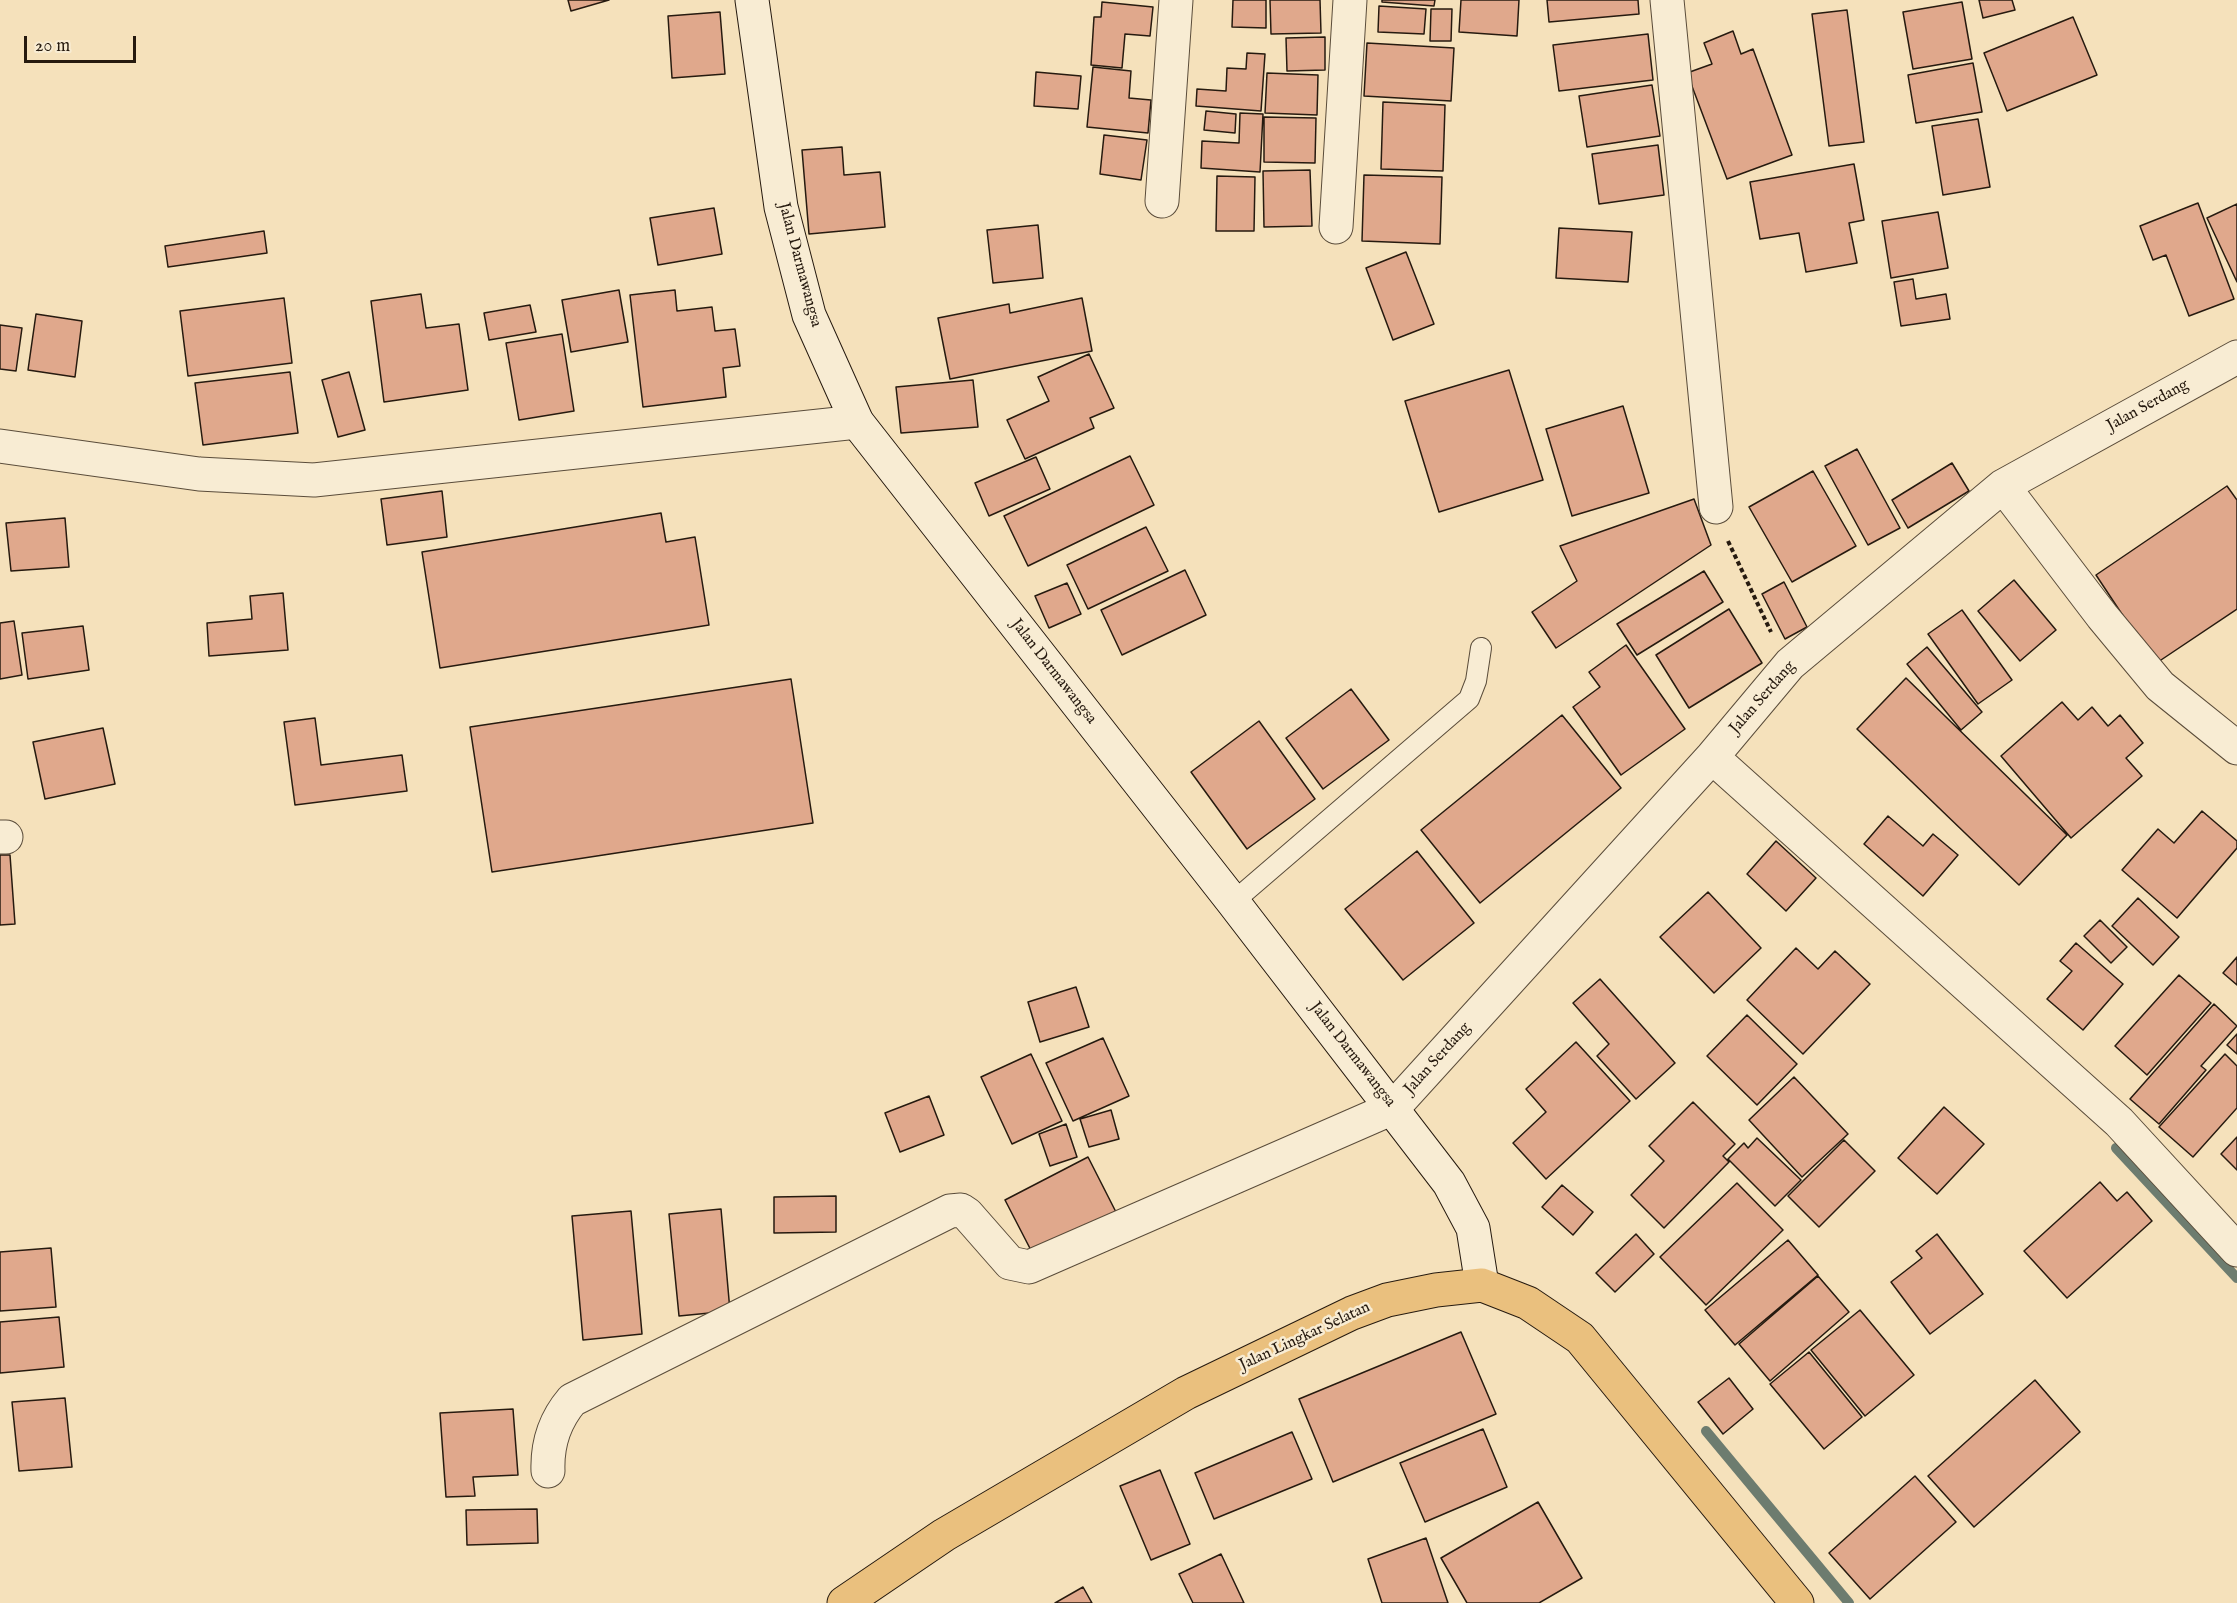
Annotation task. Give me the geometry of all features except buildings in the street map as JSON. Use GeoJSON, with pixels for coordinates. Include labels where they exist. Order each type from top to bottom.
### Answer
{"type":"FeatureCollection","features":[{"type":"Feature","properties":{"kind":"highway","name":"Jalan Lingkar Selatan"},"geometry":{"type":"LineString","coordinates":[[844,1603],[944,1535],[1186,1393],[1352,1313],[1416,1294],[1482,1285],[1528,1303],[1580,1338],[1797,1603]]}},
{"type":"Feature","properties":{"kind":"street","name":"Jalan Darmawangsa"},"geometry":{"type":"LineString","coordinates":[[752,0],[784,218],[809,315],[857,422],[1394,1108],[1449,1183],[1473,1228],[1482,1285]]}},
{"type":"Feature","properties":{"kind":"street"},"geometry":{"type":"LineString","coordinates":[[1162,201],[1176,0]]}},
{"type":"Feature","properties":{"kind":"street"},"geometry":{"type":"LineString","coordinates":[[1336,226],[1350,0]]}},
{"type":"Feature","properties":{"kind":"street"},"geometry":{"type":"LineString","coordinates":[[1667,0],[1716,507]]}},
{"type":"Feature","properties":{"kind":"street","name":"Jalan Serdang"},"geometry":{"type":"LineString","coordinates":[[1394,1108],[1712,757],[1790,664],[2002,486],[2237,357]]}},
{"type":"Feature","properties":{"kind":"street"},"geometry":{"type":"LineString","coordinates":[[0,447],[199,474],[314,480],[857,422]]}},
{"type":"Feature","properties":{"kind":"street"},"geometry":{"type":"LineString","coordinates":[[2002,486],[2160,687],[2237,748]]}},
{"type":"Feature","properties":{"kind":"street"},"geometry":{"type":"LineString","coordinates":[[1712,757],[2119,1122],[2237,1251]]}},
{"type":"Feature","properties":{"kind":"street"},"geometry":{"type":"LineString","coordinates":[[548,1472],[548,1456],[559,1416],[572,1400],[950,1210],[961,1210],[967,1214],[1010,1263],[1029,1267],[1394,1108]]}},
{"type":"Feature","properties":{"kind":"lane"},"geometry":{"type":"LineString","coordinates":[[1233,902],[1469,699],[1476,681],[1481,648]]}},
{"type":"Feature","properties":{"kind":"path"},"geometry":{"type":"LineString","coordinates":[[1716,507],[1720,524],[1764,619],[1790,664]]}},
{"type":"Feature","properties":{"kind":"waterway"},"geometry":{"type":"LineString","coordinates":[[2116,1148],[2237,1278]]}},
{"type":"Feature","properties":{"kind":"waterway"},"geometry":{"type":"LineString","coordinates":[[1706,1431],[1849,1603]]}}]}
